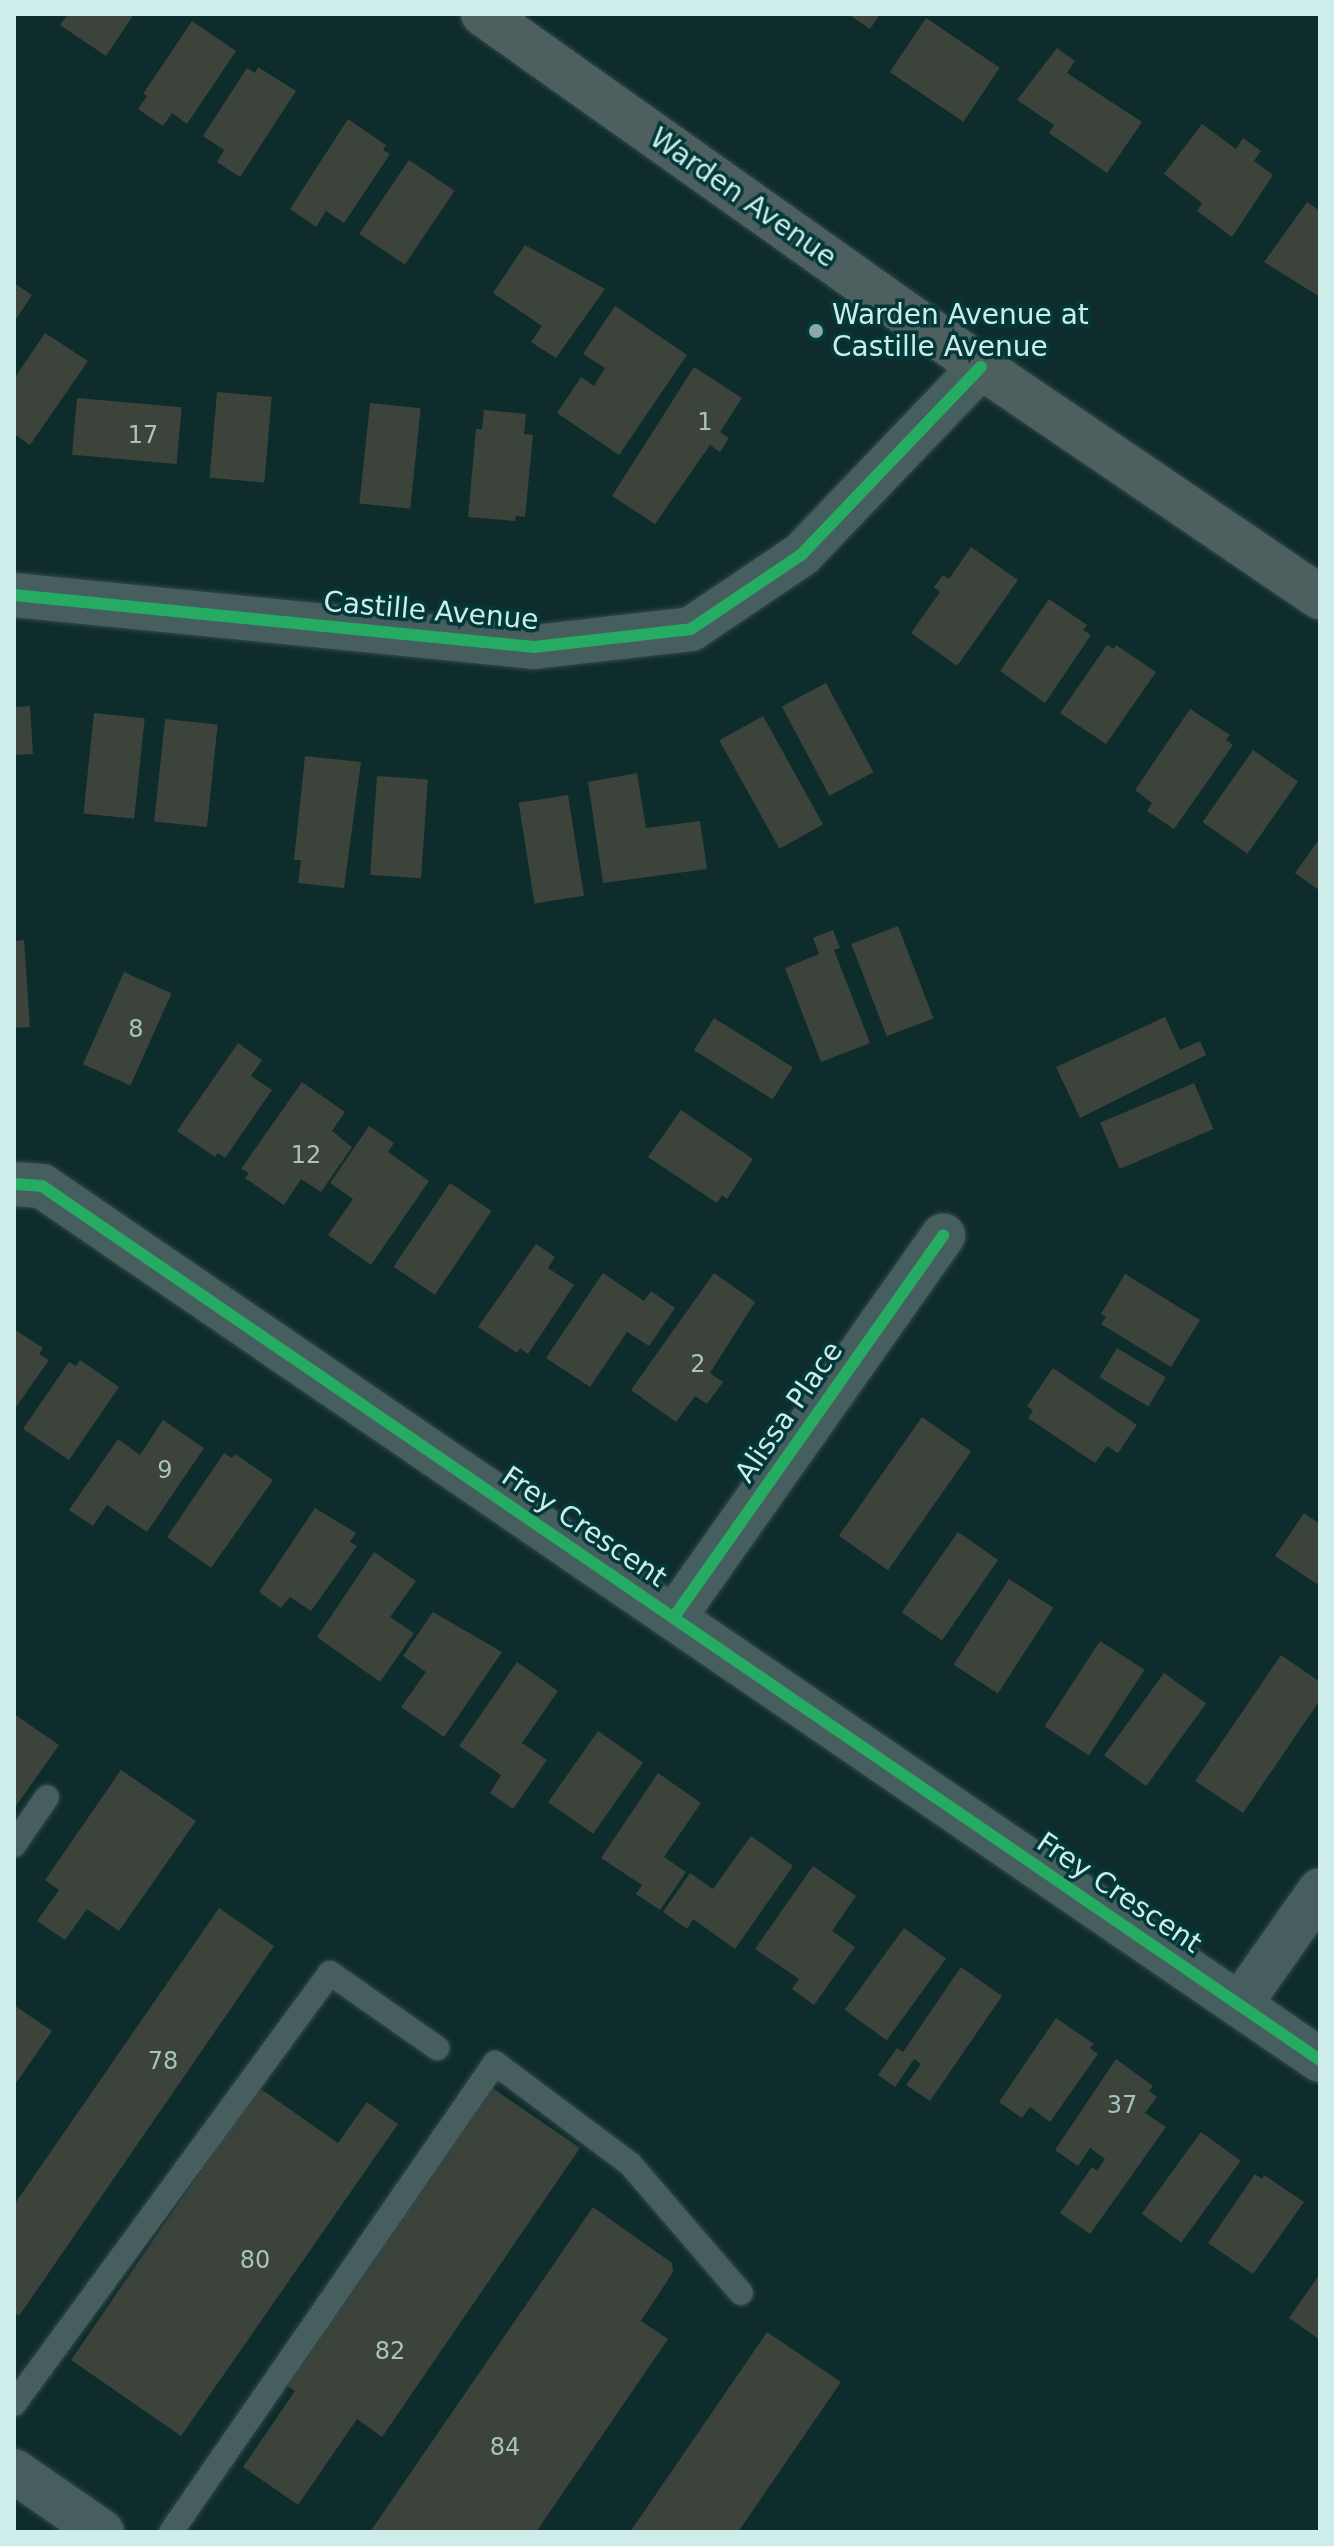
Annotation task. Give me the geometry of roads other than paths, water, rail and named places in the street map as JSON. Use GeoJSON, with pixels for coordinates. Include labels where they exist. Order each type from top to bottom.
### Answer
{"type":"FeatureCollection","features":[{"type":"Feature","properties":{"kind":"main road","name":"Warden Avenue"},"geometry":{"type":"LineString","coordinates":[[483,14],[981,367],[1320,597]]}},
{"type":"Feature","properties":{"kind":"street","name":"Castille Avenue"},"geometry":{"type":"LineString","coordinates":[[16,592],[534,647],[691,629],[802,554],[981,367]]}},
{"type":"Feature","properties":{"kind":"street","name":"Frey Crescent"},"geometry":{"type":"LineString","coordinates":[[14,1184],[42,1186],[1320,2060]]}},
{"type":"Feature","properties":{"kind":"street","name":"Alissa Place"},"geometry":{"type":"LineString","coordinates":[[674,1617],[943,1235]]}},
{"type":"Feature","properties":{"kind":"street"},"geometry":{"type":"LineString","coordinates":[[1240,2004],[1320,1890]]}},
{"type":"Feature","properties":{"kind":"street"},"geometry":{"type":"LineString","coordinates":[[14,2471],[102,2532]]}},
{"type":"Feature","properties":{"kind":"lane"},"geometry":{"type":"LineString","coordinates":[[14,1845],[47,1797]]}},
{"type":"Feature","properties":{"kind":"lane"},"geometry":{"type":"LineString","coordinates":[[14,2404],[330,1973],[437,2048]]}},
{"type":"Feature","properties":{"kind":"lane"},"geometry":{"type":"LineString","coordinates":[[171,2532],[495,2063],[630,2164],[741,2293]]}},
{"type":"Feature","properties":{"kind":"place","name":"Warden Avenue at Castille Avenue"},"geometry":{"type":"Point","coordinates":[816,331]}}]}
